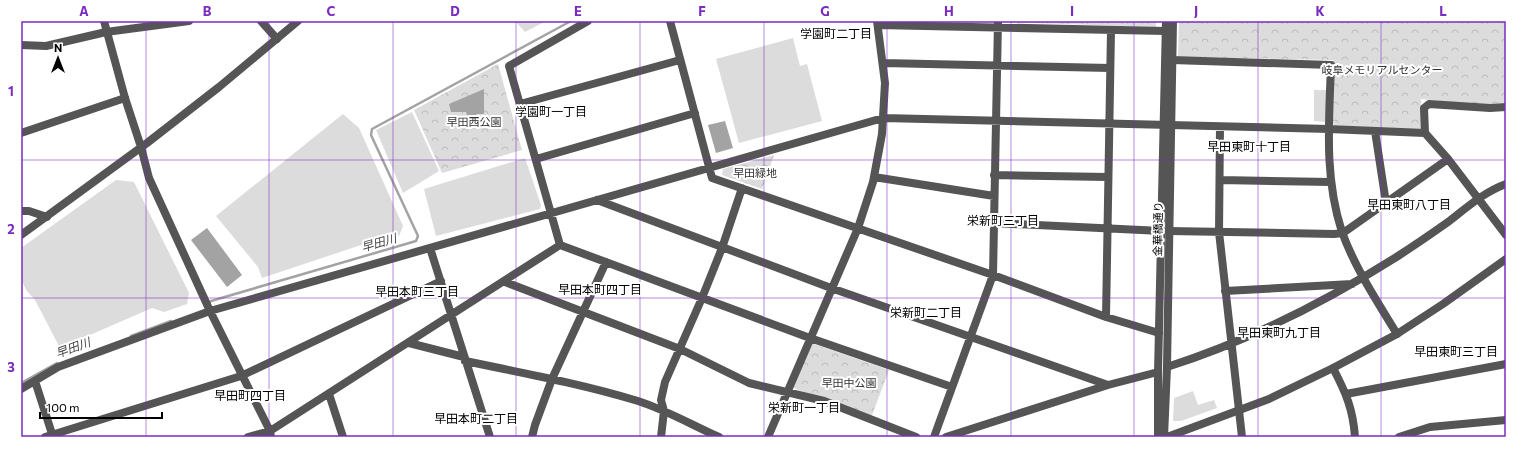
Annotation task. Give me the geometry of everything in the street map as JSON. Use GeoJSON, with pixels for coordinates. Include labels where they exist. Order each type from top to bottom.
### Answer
{"type":"FeatureCollection","features":[{"type":"Feature","properties":{"kind":"street"},"geometry":{"type":"LineString","coordinates":[[104,21],[125,98],[141,147],[148,178],[208,307],[271,434]]}},
{"type":"Feature","properties":{"kind":"street"},"geometry":{"type":"LineString","coordinates":[[21,45],[46,46],[106,32],[188,21]]}},
{"type":"Feature","properties":{"kind":"street"},"geometry":{"type":"LineString","coordinates":[[262,21],[277,39]]}},
{"type":"Feature","properties":{"kind":"street"},"geometry":{"type":"LineString","coordinates":[[21,235],[141,147],[219,87],[298,21]]}},
{"type":"Feature","properties":{"kind":"street"},"geometry":{"type":"LineString","coordinates":[[560,245],[509,66],[588,21]]}},
{"type":"Feature","properties":{"kind":"street"},"geometry":{"type":"LineString","coordinates":[[670,21],[712,178],[1106,316],[1159,333]]}},
{"type":"Feature","properties":{"kind":"street","name":"金華橋通り"},"geometry":{"type":"LineString","coordinates":[[1166,21],[1167,124],[1165,231],[1169,436]]}},
{"type":"Feature","properties":{"kind":"street","name":"金華橋通り"},"geometry":{"type":"LineString","coordinates":[[1167,124],[1172,60],[1173,21]]}},
{"type":"Feature","properties":{"kind":"street"},"geometry":{"type":"LineString","coordinates":[[768,437],[786,392],[858,228],[874,177],[878,159],[883,118],[885,83],[877,23],[998,24],[1111,30],[1166,31]]}},
{"type":"Feature","properties":{"kind":"street"},"geometry":{"type":"LineString","coordinates":[[934,437],[992,275],[998,24]]}},
{"type":"Feature","properties":{"kind":"street"},"geometry":{"type":"LineString","coordinates":[[1106,316],[1111,30]]}},
{"type":"Feature","properties":{"kind":"street"},"geometry":{"type":"LineString","coordinates":[[520,104],[680,60]]}},
{"type":"Feature","properties":{"kind":"street"},"geometry":{"type":"LineString","coordinates":[[1172,60],[1331,65],[1328,155],[1331,182],[1338,216],[1343,233],[1364,278],[1396,334]]}},
{"type":"Feature","properties":{"kind":"street"},"geometry":{"type":"LineString","coordinates":[[883,63],[1110,68]]}},
{"type":"Feature","properties":{"kind":"street"},"geometry":{"type":"LineString","coordinates":[[21,133],[125,98]]}},
{"type":"Feature","properties":{"kind":"street"},"geometry":{"type":"LineString","coordinates":[[1506,107],[1490,108],[1429,104],[1424,108],[1426,133],[1448,159],[1506,235]]}},
{"type":"Feature","properties":{"kind":"street"},"geometry":{"type":"LineString","coordinates":[[536,159],[695,113]]}},
{"type":"Feature","properties":{"kind":"street"},"geometry":{"type":"LineString","coordinates":[[21,389],[58,367],[208,307],[430,248],[883,118],[1167,124],[1426,133]]}},
{"type":"Feature","properties":{"kind":"street"},"geometry":{"type":"LineString","coordinates":[[1220,126],[1219,232],[1242,437]]}},
{"type":"Feature","properties":{"kind":"street"},"geometry":{"type":"LineString","coordinates":[[1375,131],[1386,202]]}},
{"type":"Feature","properties":{"kind":"street"},"geometry":{"type":"LineString","coordinates":[[993,223],[1165,231],[1343,233],[1448,159]]}},
{"type":"Feature","properties":{"kind":"street"},"geometry":{"type":"LineString","coordinates":[[994,175],[1108,177]]}},
{"type":"Feature","properties":{"kind":"street"},"geometry":{"type":"LineString","coordinates":[[874,177],[994,196]]}},
{"type":"Feature","properties":{"kind":"street"},"geometry":{"type":"LineString","coordinates":[[1220,180],[1331,182]]}},
{"type":"Feature","properties":{"kind":"street"},"geometry":{"type":"LineString","coordinates":[[1167,367],[1232,344],[1295,315],[1364,278],[1426,238],[1478,199],[1506,184]]}},
{"type":"Feature","properties":{"kind":"street"},"geometry":{"type":"LineString","coordinates":[[661,437],[664,411],[661,400],[665,382],[722,248],[742,188]]}},
{"type":"Feature","properties":{"kind":"street"},"geometry":{"type":"LineString","coordinates":[[597,200],[831,288],[970,336],[1044,364],[1108,385]]}},
{"type":"Feature","properties":{"kind":"street"},"geometry":{"type":"LineString","coordinates":[[21,211],[29,211],[47,217]]}},
{"type":"Feature","properties":{"kind":"street","name":"金華橋通り"},"geometry":{"type":"LineString","coordinates":[[1158,437],[1159,333],[1165,231]]}},
{"type":"Feature","properties":{"kind":"street"},"geometry":{"type":"LineString","coordinates":[[560,245],[810,338],[952,387]]}},
{"type":"Feature","properties":{"kind":"street"},"geometry":{"type":"LineString","coordinates":[[248,437],[271,434],[329,394],[505,282],[560,245]]}},
{"type":"Feature","properties":{"kind":"street"},"geometry":{"type":"LineString","coordinates":[[430,248],[490,437]]}},
{"type":"Feature","properties":{"kind":"street"},"geometry":{"type":"LineString","coordinates":[[1169,436],[1240,411],[1296,387],[1333,368],[1396,334],[1443,304],[1506,259]]}},
{"type":"Feature","properties":{"kind":"street"},"geometry":{"type":"LineString","coordinates":[[532,437],[552,379],[606,262]]}},
{"type":"Feature","properties":{"kind":"street"},"geometry":{"type":"LineString","coordinates":[[35,381],[50,436],[242,376],[441,281]]}},
{"type":"Feature","properties":{"kind":"street"},"geometry":{"type":"LineString","coordinates":[[505,282],[680,349],[749,383],[824,401],[916,437]]}},
{"type":"Feature","properties":{"kind":"street"},"geometry":{"type":"LineString","coordinates":[[1225,291],[1354,283]]}},
{"type":"Feature","properties":{"kind":"street"},"geometry":{"type":"LineString","coordinates":[[409,343],[464,359],[552,379],[638,401],[664,411],[719,437]]}},
{"type":"Feature","properties":{"kind":"street"},"geometry":{"type":"LineString","coordinates":[[1346,394],[1506,364]]}},
{"type":"Feature","properties":{"kind":"street"},"geometry":{"type":"LineString","coordinates":[[1333,368],[1351,407],[1355,437]]}},
{"type":"Feature","properties":{"kind":"street"},"geometry":{"type":"LineString","coordinates":[[946,437],[1108,385],[1158,372]]}},
{"type":"Feature","properties":{"kind":"street"},"geometry":{"type":"LineString","coordinates":[[329,394],[342,437]]}},
{"type":"Feature","properties":{"kind":"street"},"geometry":{"type":"LineString","coordinates":[[1399,437],[1430,427],[1506,420]]}},
{"type":"Feature","properties":{"kind":"green space"},"geometry":{"type":"Polygon","coordinates":[[[515,21],[546,21],[525,32],[515,21]]]}},
{"type":"Feature","properties":{"kind":"green space"},"geometry":{"type":"Polygon","coordinates":[[[1156,21],[1156,27],[1002,22],[1156,21]]]}},
{"type":"Feature","properties":{"kind":"green space","name":"岐阜メモリアルセンター"},"geometry":{"type":"Polygon","coordinates":[[[1179,21],[1506,21],[1506,103],[1474,105],[1421,99],[1421,128],[1419,130],[1334,125],[1332,119],[1333,60],[1178,57],[1179,21]]]}},
{"type":"Feature","properties":{"kind":"green space"},"geometry":{"type":"Polygon","coordinates":[[[793,38],[800,66],[807,64],[822,121],[739,143],[716,59],[793,38]]]}},
{"type":"Feature","properties":{"kind":"green space","name":"早田西公園"},"geometry":{"type":"Polygon","coordinates":[[[498,64],[522,150],[442,173],[414,110],[498,64]]]}},
{"type":"Feature","properties":{"kind":"green space"},"geometry":{"type":"Polygon","coordinates":[[[1314,90],[1328,90],[1325,122],[1314,121],[1314,90]]]}},
{"type":"Feature","properties":{"kind":"green space"},"geometry":{"type":"Polygon","coordinates":[[[412,112],[439,171],[403,193],[376,130],[412,112]]]}},
{"type":"Feature","properties":{"kind":"green space"},"geometry":{"type":"Polygon","coordinates":[[[343,114],[359,128],[403,226],[399,236],[364,244],[262,278],[258,267],[216,216],[343,114]]]}},
{"type":"Feature","properties":{"kind":"green space","name":"早田緑地"},"geometry":{"type":"Polygon","coordinates":[[[774,155],[762,189],[722,175],[723,169],[774,155]]]}},
{"type":"Feature","properties":{"kind":"green space"},"geometry":{"type":"Polygon","coordinates":[[[525,158],[541,205],[540,209],[436,236],[424,189],[525,158]]]}},
{"type":"Feature","properties":{"kind":"green space"},"geometry":{"type":"Polygon","coordinates":[[[116,180],[134,182],[189,293],[187,304],[164,312],[152,308],[60,348],[35,300],[26,290],[21,279],[21,248],[116,180]]]}},
{"type":"Feature","properties":{"kind":"green space","name":"早田中公園"},"geometry":{"type":"Polygon","coordinates":[[[811,343],[889,370],[871,418],[793,388],[811,343]]]}},
{"type":"Feature","properties":{"kind":"green space"},"geometry":{"type":"Polygon","coordinates":[[[1193,391],[1198,405],[1214,400],[1217,408],[1181,421],[1173,421],[1174,398],[1193,391]]]}},
{"type":"Feature","properties":{"kind":"shaded area"},"geometry":{"type":"Polygon","coordinates":[[[484,89],[484,114],[472,116],[467,115],[466,112],[451,112],[449,104],[484,89]]]}},
{"type":"Feature","properties":{"kind":"shaded area"},"geometry":{"type":"Polygon","coordinates":[[[725,121],[733,148],[716,153],[708,125],[725,121]]]}},
{"type":"Feature","properties":{"kind":"shaded area"},"geometry":{"type":"Polygon","coordinates":[[[207,228],[242,275],[227,287],[191,240],[207,228]]]}},
{"type":"Feature","properties":{"kind":"waterway","name":"早田川"},"geometry":{"type":"LineString","coordinates":[[209,303],[211,301],[416,241],[418,236],[371,135],[372,129],[571,21]]}},
{"type":"Feature","properties":{"kind":"waterway","name":"早田川"},"geometry":{"type":"LineString","coordinates":[[131,336],[171,321]]}},
{"type":"Feature","properties":{"kind":"waterway","name":"早田川"},"geometry":{"type":"LineString","coordinates":[[21,383],[57,363]]}},
{"type":"Feature","properties":{"kind":"district","name":"学園町二丁目"},"geometry":{"type":"Point","coordinates":[836,34]}},
{"type":"Feature","properties":{"kind":"district","name":"学園町一丁目"},"geometry":{"type":"Point","coordinates":[551,112]}},
{"type":"Feature","properties":{"kind":"district","name":"早田東町十丁目"},"geometry":{"type":"Point","coordinates":[1249,147]}},
{"type":"Feature","properties":{"kind":"district","name":"早田東町八丁目"},"geometry":{"type":"Point","coordinates":[1409,205]}},
{"type":"Feature","properties":{"kind":"district","name":"栄新町三丁目"},"geometry":{"type":"Point","coordinates":[1003,221]}},
{"type":"Feature","properties":{"kind":"district","name":"早田本町四丁目"},"geometry":{"type":"Point","coordinates":[600,290]}},
{"type":"Feature","properties":{"kind":"district","name":"早田本町三丁目"},"geometry":{"type":"Point","coordinates":[417,292]}},
{"type":"Feature","properties":{"kind":"district","name":"栄新町二丁目"},"geometry":{"type":"Point","coordinates":[926,313]}},
{"type":"Feature","properties":{"kind":"district","name":"早田東町九丁目"},"geometry":{"type":"Point","coordinates":[1279,333]}},
{"type":"Feature","properties":{"kind":"district","name":"早田東町三丁目"},"geometry":{"type":"Point","coordinates":[1456,352]}},
{"type":"Feature","properties":{"kind":"district","name":"早田町四丁目"},"geometry":{"type":"Point","coordinates":[250,396]}},
{"type":"Feature","properties":{"kind":"district","name":"栄新町一丁目"},"geometry":{"type":"Point","coordinates":[804,408]}},
{"type":"Feature","properties":{"kind":"district","name":"早田本町二丁目"},"geometry":{"type":"Point","coordinates":[476,419]}}]}
